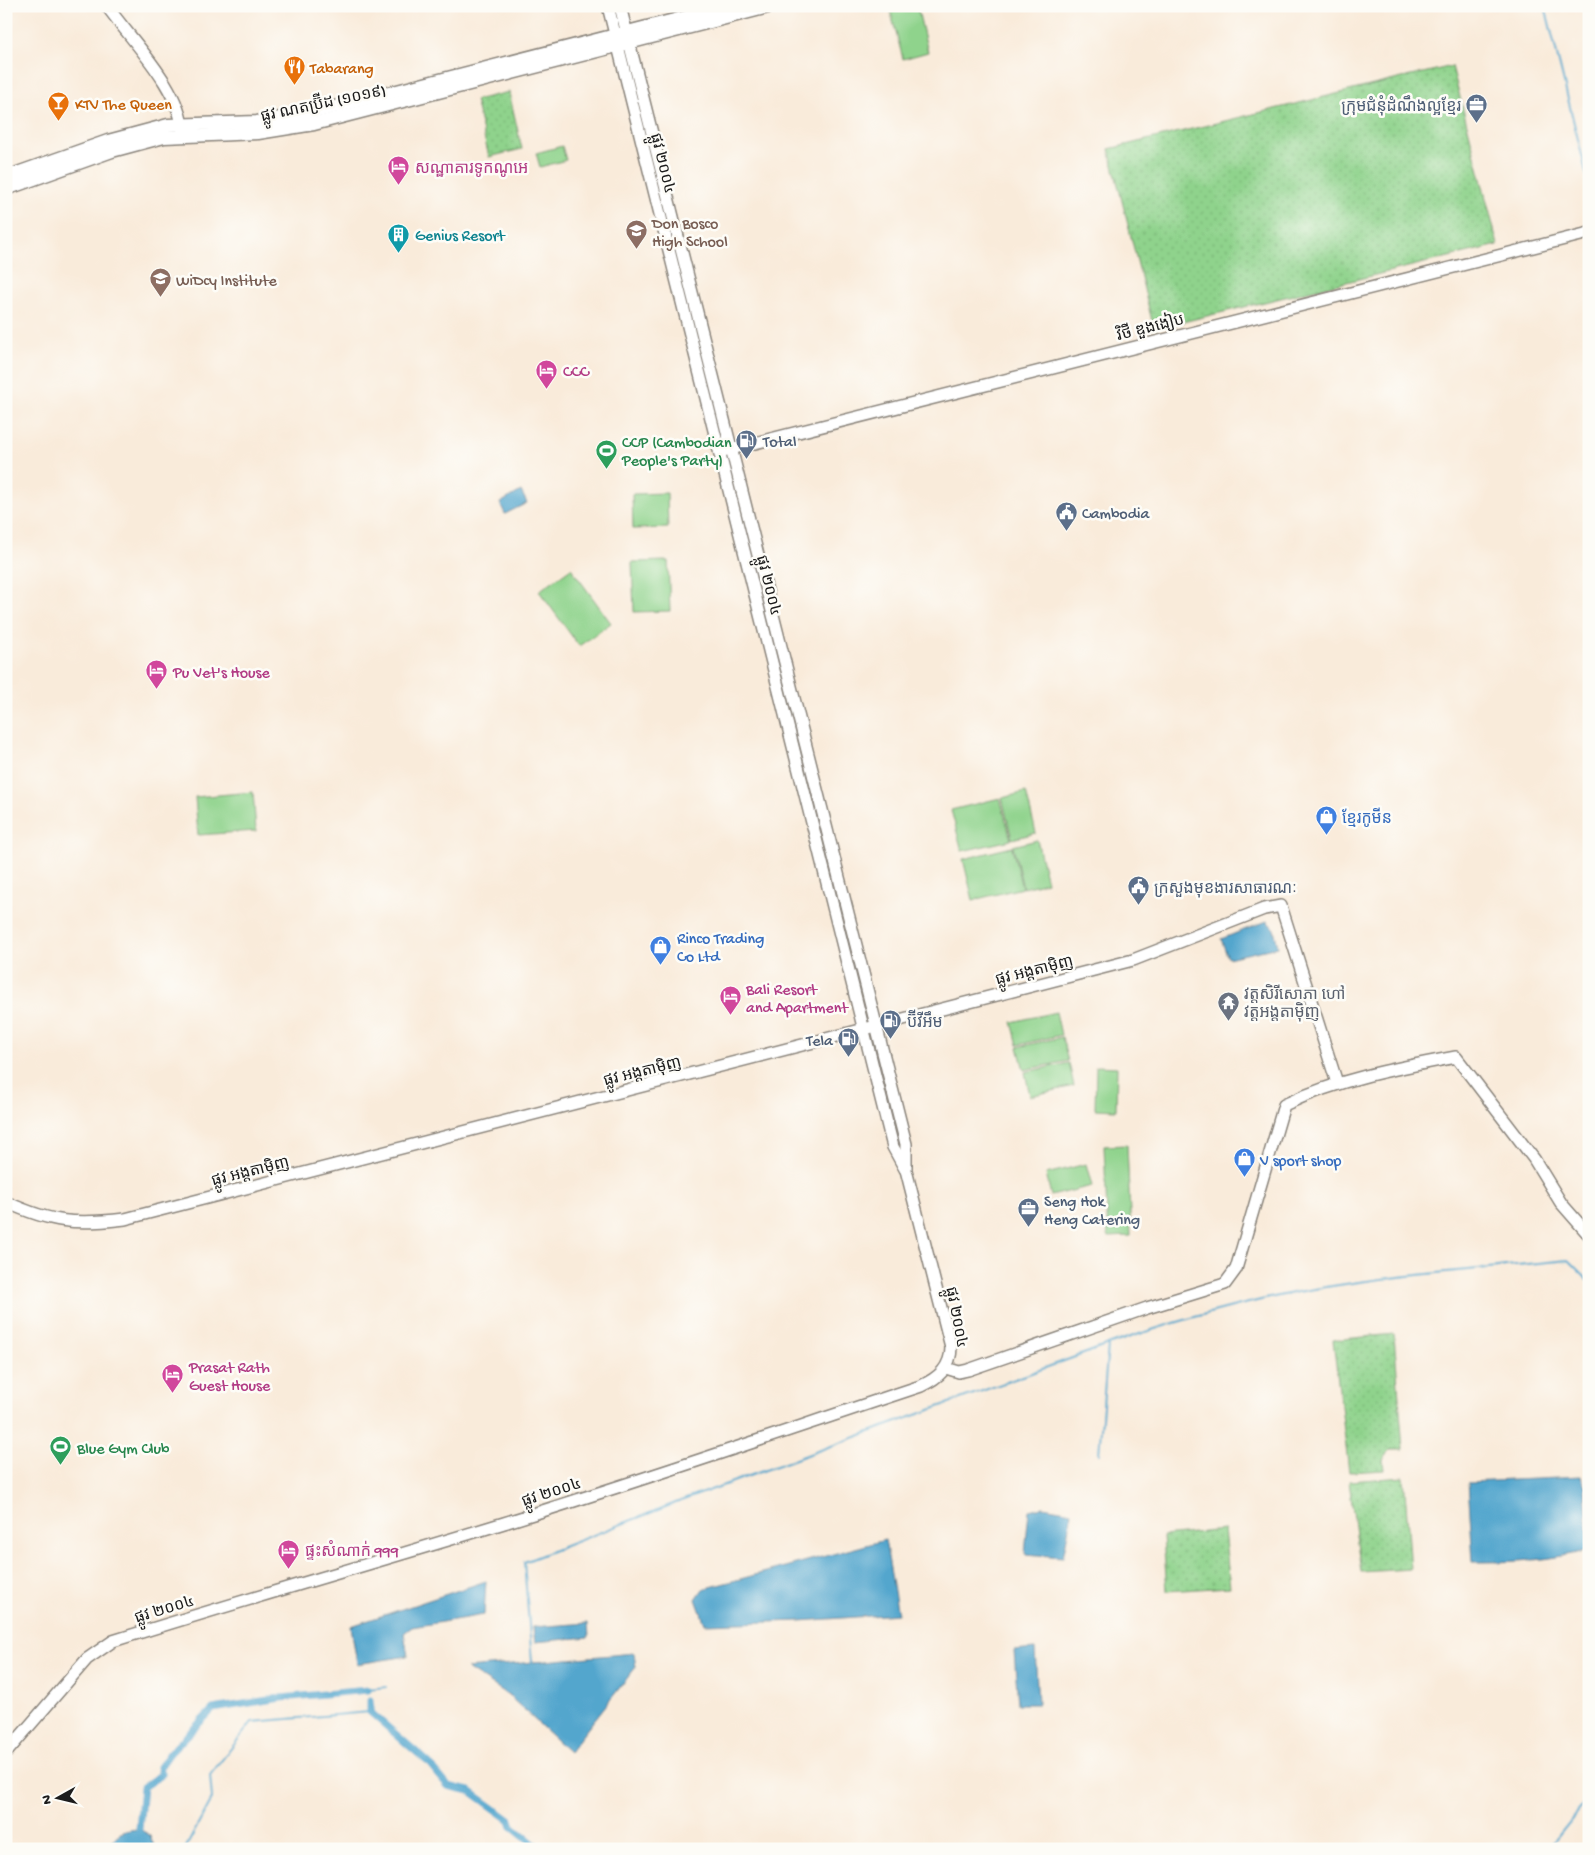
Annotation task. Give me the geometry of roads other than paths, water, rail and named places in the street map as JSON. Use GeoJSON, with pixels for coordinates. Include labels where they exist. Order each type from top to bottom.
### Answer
{"type":"FeatureCollection","features":[{"type":"Feature","properties":{"kind":"main road"},"geometry":{"type":"LineString","coordinates":[[107,6],[165,82],[181,114],[183,130]]}},
{"type":"Feature","properties":{"kind":"main road","name":"ផ្លូវ ២០០៤"},"geometry":{"type":"LineString","coordinates":[[6,1753],[87,1659],[101,1647],[113,1641],[504,1523],[684,1465],[921,1386],[938,1376],[946,1368],[951,1352],[906,1170],[906,1144],[731,449],[623,40],[608,6]]}},
{"type":"Feature","properties":{"kind":"main road","name":"ផ្លូវ ២០០៤"},"geometry":{"type":"LineString","coordinates":[[620,6],[623,40],[719,452],[893,1147],[906,1170]]}},
{"type":"Feature","properties":{"kind":"main road"},"geometry":{"type":"LineString","coordinates":[[623,40],[728,6]]}},
{"type":"Feature","properties":{"kind":"main road"},"geometry":{"type":"LineString","coordinates":[[623,40],[772,6]]}},
{"type":"Feature","properties":{"kind":"main road","name":"ផ្លូវ ណតប្រ៊ីដ (១០១៩)"},"geometry":{"type":"LineString","coordinates":[[6,178],[132,134],[183,130],[242,134],[285,130],[623,40]]}},
{"type":"Feature","properties":{"kind":"main road","name":"ផ្លូវ ណតប្រ៊ីដ (១០១៩)"},"geometry":{"type":"LineString","coordinates":[[6,189],[136,143],[183,130]]}},
{"type":"Feature","properties":{"kind":"main road","name":"វិថី ឌួងងៀប"},"geometry":{"type":"LineString","coordinates":[[719,452],[1589,233]]}},
{"type":"Feature","properties":{"kind":"main road","name":"ផ្លូវ អង្តតាម៉ិញ"},"geometry":{"type":"LineString","coordinates":[[6,1202],[55,1221],[73,1223],[125,1219],[1133,960],[1264,909],[1281,906],[1337,1083]]}},
{"type":"Feature","properties":{"kind":"main road"},"geometry":{"type":"LineString","coordinates":[[946,1368],[959,1372],[968,1370],[1147,1308],[1225,1284],[1236,1269],[1284,1105],[1308,1093],[1337,1083],[1398,1068],[1456,1057],[1534,1159],[1561,1203],[1589,1235]]}},
{"type":"Feature","properties":{"kind":"water"},"geometry":{"type":"Polygon","coordinates":[[[521,491],[527,503],[505,514],[500,503],[521,491]]]}},
{"type":"Feature","properties":{"kind":"water"},"geometry":{"type":"Polygon","coordinates":[[[1267,921],[1274,929],[1278,947],[1228,958],[1221,939],[1267,921]]]}},
{"type":"Feature","properties":{"kind":"water"},"geometry":{"type":"Polygon","coordinates":[[[1581,1477],[1585,1487],[1589,1550],[1546,1559],[1473,1562],[1468,1482],[1581,1477]]]}},
{"type":"Feature","properties":{"kind":"water"},"geometry":{"type":"Polygon","coordinates":[[[1043,1507],[1072,1512],[1063,1557],[1025,1554],[1029,1510],[1043,1507]]]}},
{"type":"Feature","properties":{"kind":"water"},"geometry":{"type":"Polygon","coordinates":[[[885,1540],[898,1614],[800,1621],[705,1624],[696,1599],[703,1589],[885,1540]]]}},
{"type":"Feature","properties":{"kind":"water"},"geometry":{"type":"Polygon","coordinates":[[[486,1581],[484,1615],[412,1627],[404,1633],[408,1656],[357,1664],[351,1626],[486,1581]]]}},
{"type":"Feature","properties":{"kind":"water"},"geometry":{"type":"Polygon","coordinates":[[[588,1623],[589,1637],[535,1642],[533,1627],[588,1623]]]}},
{"type":"Feature","properties":{"kind":"water"},"geometry":{"type":"Polygon","coordinates":[[[1035,1649],[1038,1704],[1018,1704],[1014,1651],[1035,1649]]]}},
{"type":"Feature","properties":{"kind":"water"},"geometry":{"type":"Polygon","coordinates":[[[634,1653],[636,1667],[569,1752],[507,1694],[467,1668],[634,1653]]]}},
{"type":"Feature","properties":{"kind":"water"},"geometry":{"type":"Polygon","coordinates":[[[139,1829],[150,1835],[155,1849],[108,1849],[120,1833],[139,1829]]]}},
{"type":"Feature","properties":{"kind":"waterway"},"geometry":{"type":"LineString","coordinates":[[1545,6],[1589,184]]}},
{"type":"Feature","properties":{"kind":"waterway"},"geometry":{"type":"LineString","coordinates":[[532,1662],[524,1562],[686,1499],[1129,1337],[1173,1323],[1283,1295],[1318,1288],[1425,1274],[1568,1260],[1589,1281]]}},
{"type":"Feature","properties":{"kind":"waterway"},"geometry":{"type":"LineString","coordinates":[[1099,1454],[1108,1345]]}},
{"type":"Feature","properties":{"kind":"waterway"},"geometry":{"type":"LineString","coordinates":[[368,1689],[386,1687]]}},
{"type":"Feature","properties":{"kind":"waterway"},"geometry":{"type":"LineString","coordinates":[[139,1829],[143,1787],[162,1774],[160,1767],[170,1753],[213,1709],[281,1698],[368,1690]]}},
{"type":"Feature","properties":{"kind":"waterway"},"geometry":{"type":"LineString","coordinates":[[370,1700],[370,1712],[428,1762],[448,1786],[470,1791],[510,1820],[512,1826],[540,1849]]}},
{"type":"Feature","properties":{"kind":"waterway"},"geometry":{"type":"LineString","coordinates":[[185,1849],[212,1799],[210,1775],[252,1722],[370,1712]]}},
{"type":"Feature","properties":{"kind":"waterway"},"geometry":{"type":"LineString","coordinates":[[1548,1849],[1589,1798]]}},
{"type":"Feature","properties":{"kind":"place","name":"Tabarang"},"geometry":{"type":"Point","coordinates":[294,86]}},
{"type":"Feature","properties":{"kind":"place","name":"KTV The Queen"},"geometry":{"type":"Point","coordinates":[59,122]}},
{"type":"Feature","properties":{"kind":"place","name":"ក្រុមជំនុំដំណឹងល្អខ្មែរ"},"geometry":{"type":"Point","coordinates":[1477,124]}},
{"type":"Feature","properties":{"kind":"place","name":"សណ្ឋាគារទូកណូអេ"},"geometry":{"type":"Point","coordinates":[399,186]}},
{"type":"Feature","properties":{"kind":"place","name":"Don Bosco High School"},"geometry":{"type":"Point","coordinates":[636,250]}},
{"type":"Feature","properties":{"kind":"place","name":"Genius Resort"},"geometry":{"type":"Point","coordinates":[399,253]}},
{"type":"Feature","properties":{"kind":"place","name":"WiDcy Institute"},"geometry":{"type":"Point","coordinates":[160,298]}},
{"type":"Feature","properties":{"kind":"place","name":"CCC"},"geometry":{"type":"Point","coordinates":[547,389]}},
{"type":"Feature","properties":{"kind":"place","name":"Total"},"geometry":{"type":"Point","coordinates":[747,459]}},
{"type":"Feature","properties":{"kind":"place","name":"CCP (Cambodian People's Party)"},"geometry":{"type":"Point","coordinates":[606,469]}},
{"type":"Feature","properties":{"kind":"place","name":"Cambodia"},"geometry":{"type":"Point","coordinates":[1066,531]}},
{"type":"Feature","properties":{"kind":"place","name":"Pu Vet's House"},"geometry":{"type":"Point","coordinates":[157,690]}},
{"type":"Feature","properties":{"kind":"place","name":"ខ្មែរកូមីន"},"geometry":{"type":"Point","coordinates":[1326,836]}},
{"type":"Feature","properties":{"kind":"place","name":"ក្រសួងមុខងារសាធារណៈ"},"geometry":{"type":"Point","coordinates":[1138,906]}},
{"type":"Feature","properties":{"kind":"place","name":"Rinco Trading Co Ltd"},"geometry":{"type":"Point","coordinates":[661,965]}},
{"type":"Feature","properties":{"kind":"place","name":"Bali Resort and Apartment"},"geometry":{"type":"Point","coordinates":[730,1016]}},
{"type":"Feature","properties":{"kind":"place","name":"វត្តសិរីសោភា ហៅ វត្តអង្តតាម៉ិញ"},"geometry":{"type":"Point","coordinates":[1228,1021]}},
{"type":"Feature","properties":{"kind":"place","name":"ប៊ីវីអឹម"},"geometry":{"type":"Point","coordinates":[891,1040]}},
{"type":"Feature","properties":{"kind":"place","name":"Tela"},"geometry":{"type":"Point","coordinates":[849,1058]}},
{"type":"Feature","properties":{"kind":"place","name":"V sport shop"},"geometry":{"type":"Point","coordinates":[1244,1178]}},
{"type":"Feature","properties":{"kind":"place","name":"Seng Hok Heng Catering"},"geometry":{"type":"Point","coordinates":[1028,1228]}},
{"type":"Feature","properties":{"kind":"place","name":"Prasat Rath Guest House"},"geometry":{"type":"Point","coordinates":[173,1394]}},
{"type":"Feature","properties":{"kind":"place","name":"Blue Gym Club"},"geometry":{"type":"Point","coordinates":[61,1466]}},
{"type":"Feature","properties":{"kind":"place","name":"ផ្ទះសំណាក់ 999"},"geometry":{"type":"Point","coordinates":[289,1569]}}]}
